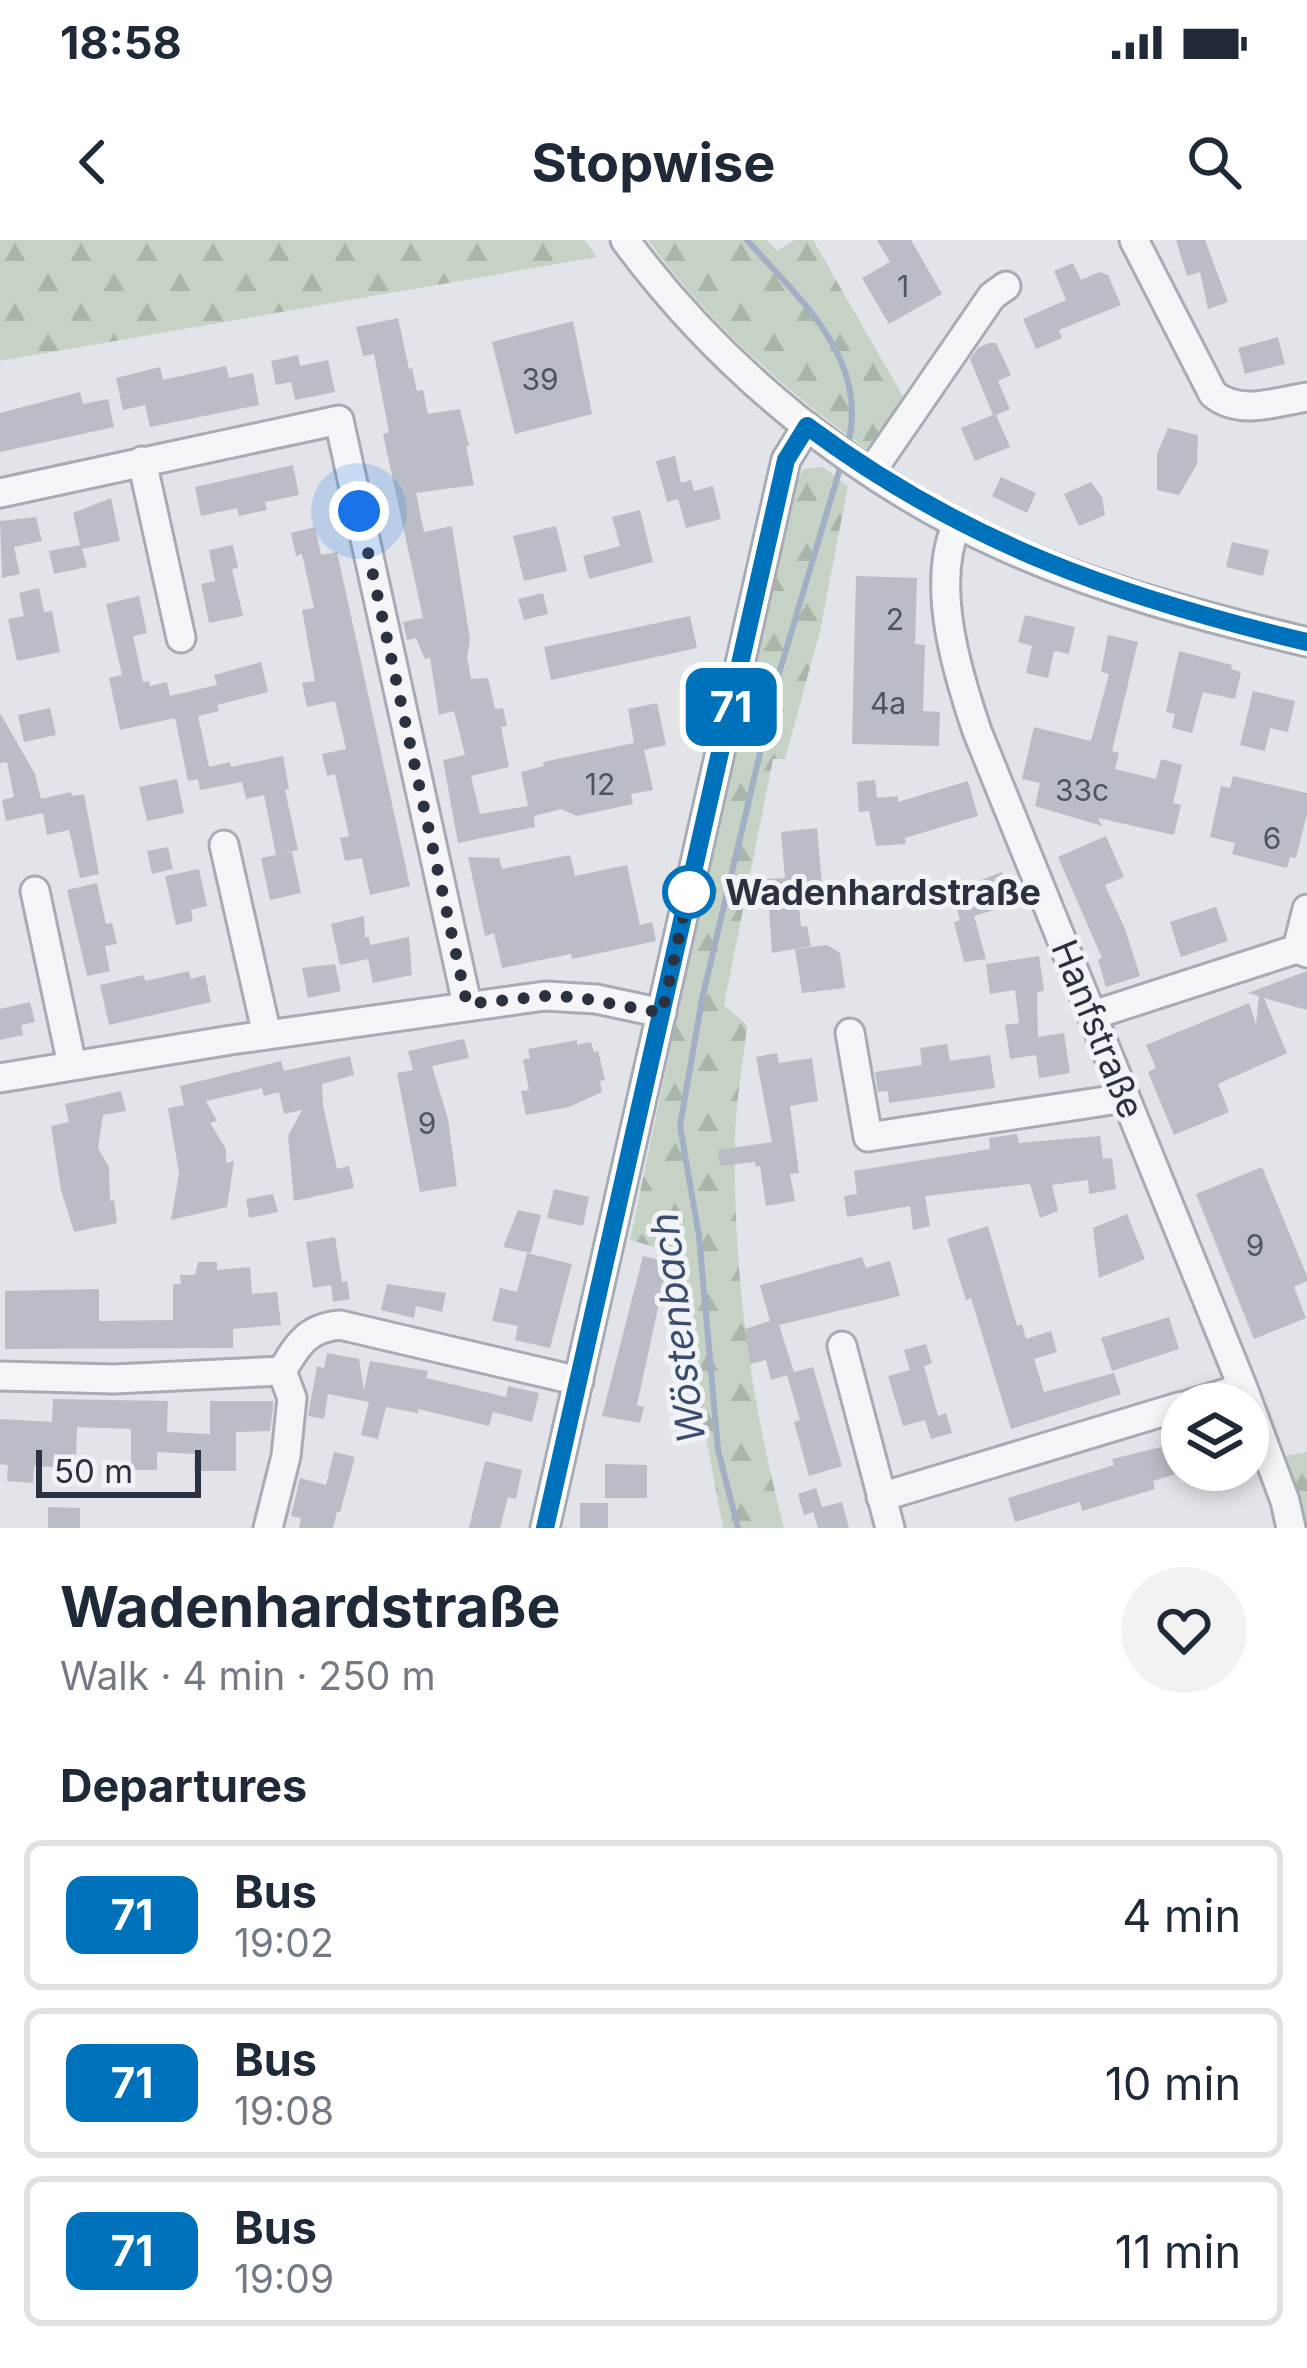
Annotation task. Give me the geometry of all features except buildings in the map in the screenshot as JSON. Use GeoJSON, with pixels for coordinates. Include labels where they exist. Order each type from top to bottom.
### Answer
{"type":"FeatureCollection","features":[{"type":"Feature","properties":{"kind":"street"},"geometry":{"type":"LineString","coordinates":[[625,240],[734,362],[807,426],[957,524],[1114,588],[1304,641],[1307,612]]}},
{"type":"Feature","properties":{"kind":"street"},"geometry":{"type":"LineString","coordinates":[[1134,240],[1213,394],[1227,406],[1244,407],[1307,397]]}},
{"type":"Feature","properties":{"kind":"street"},"geometry":{"type":"LineString","coordinates":[[853,459],[992,296],[1006,286]]}},
{"type":"Feature","properties":{"kind":"street"},"geometry":{"type":"LineString","coordinates":[[0,493],[339,420],[467,1004]]}},
{"type":"Feature","properties":{"kind":"street"},"geometry":{"type":"LineString","coordinates":[[545,1528],[786,460],[807,426]]}},
{"type":"Feature","properties":{"kind":"street"},"geometry":{"type":"LineString","coordinates":[[142,460],[181,638]]}},
{"type":"Feature","properties":{"kind":"street","name":"Hanfstraße"},"geometry":{"type":"LineString","coordinates":[[957,524],[949,541],[949,625],[956,667],[977,731],[1241,1383]]}},
{"type":"Feature","properties":{"kind":"street"},"geometry":{"type":"LineString","coordinates":[[224,845],[267,1035]]}},
{"type":"Feature","properties":{"kind":"street"},"geometry":{"type":"LineString","coordinates":[[35,891],[72,1065]]}},
{"type":"Feature","properties":{"kind":"street"},"geometry":{"type":"LineString","coordinates":[[1093,1015],[1302,951],[1307,908]]}},
{"type":"Feature","properties":{"kind":"street"},"geometry":{"type":"LineString","coordinates":[[0,1078],[345,1027],[467,1004],[545,996],[662,1013]]}},
{"type":"Feature","properties":{"kind":"street"},"geometry":{"type":"LineString","coordinates":[[850,1033],[868,1137],[1125,1098]]}},
{"type":"Feature","properties":{"kind":"street"},"geometry":{"type":"LineString","coordinates":[[282,1371],[308,1334],[340,1325],[579,1381]]}},
{"type":"Feature","properties":{"kind":"street"},"geometry":{"type":"LineString","coordinates":[[842,1346],[890,1528]]}},
{"type":"Feature","properties":{"kind":"street"},"geometry":{"type":"LineString","coordinates":[[0,1376],[115,1379],[282,1371]]}},
{"type":"Feature","properties":{"kind":"street"},"geometry":{"type":"LineString","coordinates":[[268,1528],[286,1456],[292,1399],[282,1371]]}},
{"type":"Feature","properties":{"kind":"street"},"geometry":{"type":"LineString","coordinates":[[880,1497],[1161,1413]]}},
{"type":"Feature","properties":{"kind":"street","name":"Hanfstraße"},"geometry":{"type":"LineString","coordinates":[[1269,1458],[1291,1528]]}},
{"type":"Feature","properties":{"kind":"green space"},"geometry":{"type":"Polygon","coordinates":[[[0,240],[584,240],[597,257],[0,361],[0,240]]]}},
{"type":"Feature","properties":{"kind":"green space"},"geometry":{"type":"Polygon","coordinates":[[[648,240],[767,240],[777,251],[795,240],[813,240],[905,400],[869,451],[750,354],[696,300],[648,240]]]}},
{"type":"Feature","properties":{"kind":"green space"},"geometry":{"type":"Polygon","coordinates":[[[823,467],[848,486],[820,631],[785,759],[773,759],[724,1005],[747,1025],[735,1129],[737,1242],[753,1386],[784,1528],[723,1528],[687,1336],[686,1256],[630,1240],[783,514],[803,469],[823,467]]]}},
{"type":"Feature","properties":{"kind":"green space"},"geometry":{"type":"Polygon","coordinates":[[[1307,1452],[1307,1525],[1285,1456],[1307,1452]]]}},
{"type":"Feature","properties":{"kind":"waterway","name":"Wöstenbach"},"geometry":{"type":"LineString","coordinates":[[747,240],[808,308],[840,359],[852,416],[847,447]]}},
{"type":"Feature","properties":{"kind":"waterway","name":"Wöstenbach"},"geometry":{"type":"LineString","coordinates":[[738,1528],[718,1450],[699,1236],[680,1126],[702,999],[778,677],[841,465]]}},
{"type":"Feature","properties":{"kind":"bus line","name":"71"},"geometry":{"type":"LineString","coordinates":[[545,1528],[786,460],[807,426],[888,483],[1004,546],[1150,600],[1307,642]]}},
{"type":"Feature","properties":{"kind":"place","name":"Wadenhardstraße"},"geometry":{"type":"Point","coordinates":[689,892]}},
{"type":"Feature","properties":{"kind":"route"},"geometry":{"type":"LineString","coordinates":[[359,511],[467,1004],[576,997],[662,1013],[691,882],[689,892]]}}]}
